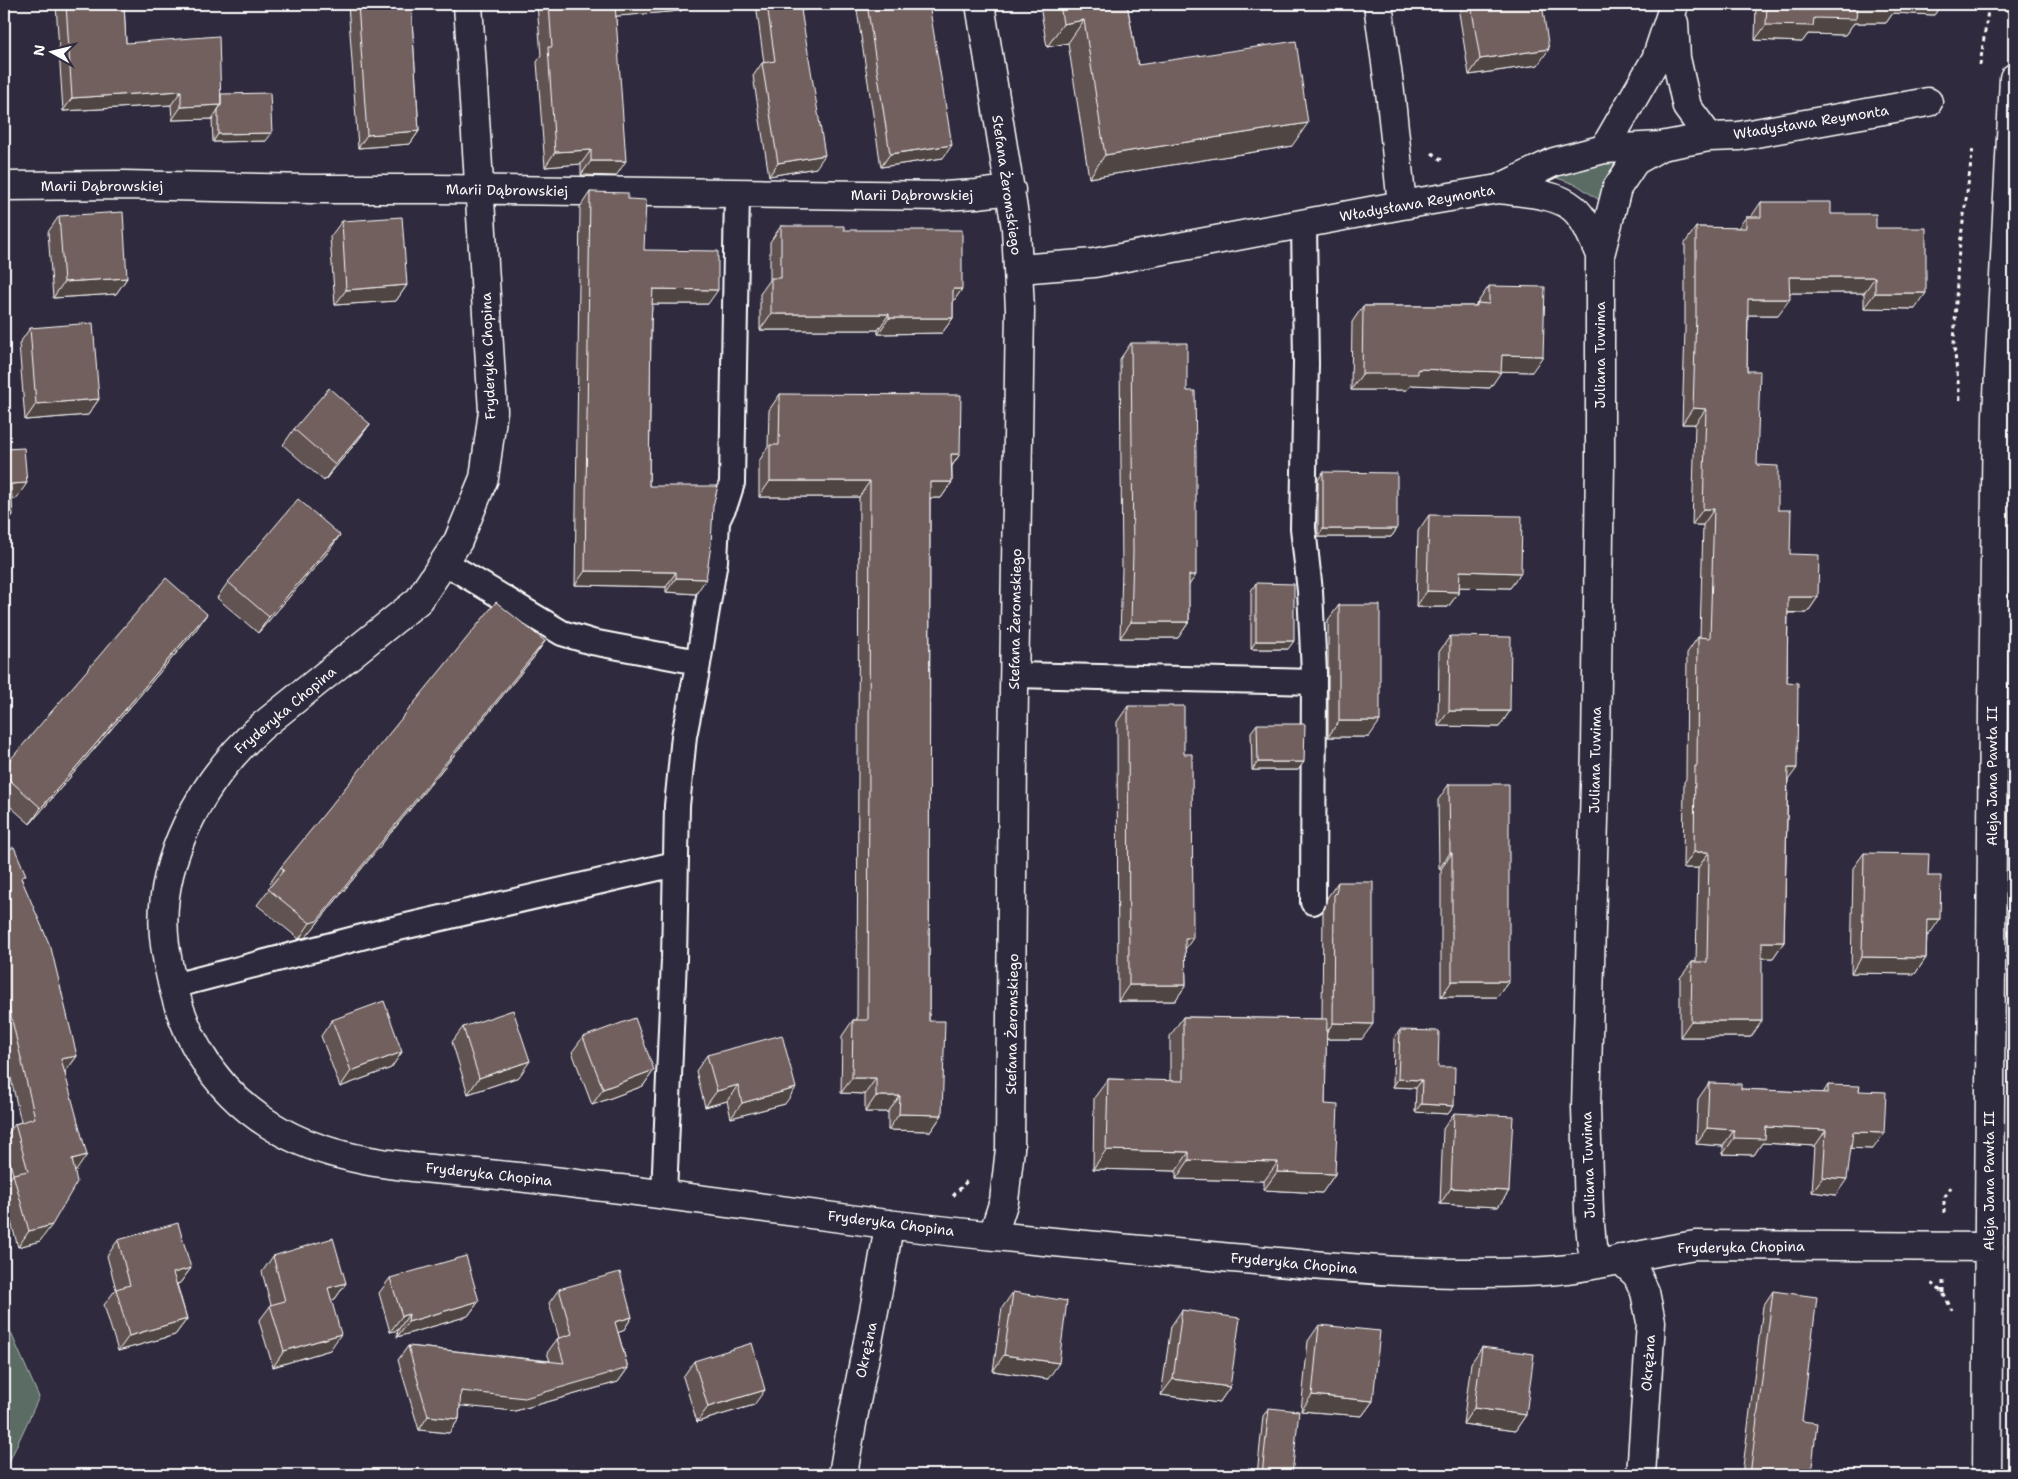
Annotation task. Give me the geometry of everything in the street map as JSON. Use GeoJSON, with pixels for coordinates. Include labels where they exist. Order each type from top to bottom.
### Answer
{"type":"FeatureCollection","features":[{"type":"Feature","properties":{"kind":"street","name":"Fryderyka Chopina"},"geometry":{"type":"LineString","coordinates":[[468,4],[493,411],[484,478],[458,541],[419,600],[238,748],[218,772],[200,798],[173,860],[164,900],[164,939],[173,986],[186,1028],[208,1067],[227,1092],[247,1109],[285,1134],[325,1150],[360,1159],[403,1166],[664,1194],[889,1224],[1061,1243],[1392,1271],[1494,1273],[1550,1271],[1696,1245],[1989,1247]]}},
{"type":"Feature","properties":{"kind":"street","name":"Stefana Żeromskiego"},"geometry":{"type":"LineString","coordinates":[[980,4],[1010,190],[1019,269],[1020,310],[1010,1149],[1004,1201],[993,1235]]}},
{"type":"Feature","properties":{"kind":"street"},"geometry":{"type":"LineString","coordinates":[[1378,4],[1391,100],[1402,205]]}},
{"type":"Feature","properties":{"kind":"street"},"geometry":{"type":"LineString","coordinates":[[1673,6],[1676,58],[1688,107],[1709,137]]}},
{"type":"Feature","properties":{"kind":"street"},"geometry":{"type":"LineString","coordinates":[[1604,148],[1656,59],[1673,6]]}},
{"type":"Feature","properties":{"kind":"street","name":"Aleja Jana Pawła II"},"geometry":{"type":"LineString","coordinates":[[1987,1475],[1992,716],[1997,415],[2014,78]]}},
{"type":"Feature","properties":{"kind":"street","name":"Władysława Reymonta"},"geometry":{"type":"LineString","coordinates":[[1019,269],[1094,264],[1402,205],[1498,189],[1554,162],[1604,148],[1662,146],[1709,137],[1739,136],[1928,102]]}},
{"type":"Feature","properties":{"kind":"street","name":"Juliana Tuwima"},"geometry":{"type":"LineString","coordinates":[[1609,1262],[1592,1246],[1589,1212],[1586,1107],[1596,748],[1600,462],[1600,255],[1617,188],[1635,161],[1662,146]]}},
{"type":"Feature","properties":{"kind":"street","name":"Marii Dąbrowskiej"},"geometry":{"type":"LineString","coordinates":[[4,186],[943,196],[1010,190]]}},
{"type":"Feature","properties":{"kind":"street","name":"Juliana Tuwima"},"geometry":{"type":"LineString","coordinates":[[1498,189],[1551,197],[1573,208],[1589,230],[1600,255]]}},
{"type":"Feature","properties":{"kind":"street","name":"Okrężna"},"geometry":{"type":"LineString","coordinates":[[843,1475],[862,1368],[881,1283],[889,1224]]}},
{"type":"Feature","properties":{"kind":"street","name":"Okrężna"},"geometry":{"type":"LineString","coordinates":[[1609,1262],[1637,1276],[1645,1292],[1650,1322],[1641,1475]]}},
{"type":"Feature","properties":{"kind":"lane"},"geometry":{"type":"LineString","coordinates":[[664,1194],[674,959],[677,806],[684,736],[714,561],[717,521],[732,483],[737,194]]}},
{"type":"Feature","properties":{"kind":"lane"},"geometry":{"type":"LineString","coordinates":[[1304,224],[1306,363],[1303,528],[1310,591],[1314,682],[1313,902]]}},
{"type":"Feature","properties":{"kind":"lane"},"geometry":{"type":"LineString","coordinates":[[444,562],[562,633],[592,642],[698,662]]}},
{"type":"Feature","properties":{"kind":"lane"},"geometry":{"type":"LineString","coordinates":[[1015,675],[1314,682]]}},
{"type":"Feature","properties":{"kind":"lane"},"geometry":{"type":"LineString","coordinates":[[173,986],[381,932],[675,864]]}},
{"type":"Feature","properties":{"kind":"path"},"geometry":{"type":"LineString","coordinates":[[1430,151],[1443,161],[1451,164]]}},
{"type":"Feature","properties":{"kind":"path"},"geometry":{"type":"LineString","coordinates":[[947,1200],[959,1192],[973,1172]]}},
{"type":"Feature","properties":{"kind":"path"},"geometry":{"type":"LineString","coordinates":[[1930,1281],[1943,1293],[1954,1317]]}},
{"type":"Feature","properties":{"kind":"green space"},"geometry":{"type":"Polygon","coordinates":[[[1627,155],[1602,202],[1577,185],[1557,178],[1555,173],[1627,155]]]}},
{"type":"Feature","properties":{"kind":"green space"},"geometry":{"type":"Polygon","coordinates":[[[4,1317],[39,1397],[4,1473],[4,1317]]]}},
{"type":"Feature","properties":{"kind":"building"},"geometry":{"type":"Polygon","coordinates":[[[66,4],[124,4],[126,43],[219,36],[221,105],[181,107],[181,91],[72,98],[66,4]]]}},
{"type":"Feature","properties":{"kind":"building"},"geometry":{"type":"Polygon","coordinates":[[[358,4],[411,4],[419,131],[367,135],[358,4]]]}},
{"type":"Feature","properties":{"kind":"building"},"geometry":{"type":"Polygon","coordinates":[[[549,4],[615,4],[626,161],[591,161],[591,150],[555,152],[548,47],[552,47],[549,4]]]}},
{"type":"Feature","properties":{"kind":"building"},"geometry":{"type":"Polygon","coordinates":[[[767,4],[800,4],[825,155],[778,163],[762,63],[775,61],[767,4]]]}},
{"type":"Feature","properties":{"kind":"building"},"geometry":{"type":"Polygon","coordinates":[[[867,4],[929,4],[952,145],[890,154],[867,4]]]}},
{"type":"Feature","properties":{"kind":"building"},"geometry":{"type":"Polygon","coordinates":[[[1060,4],[1127,4],[1138,65],[1296,41],[1308,123],[1105,155],[1084,20],[1063,24],[1060,4]]]}},
{"type":"Feature","properties":{"kind":"building"},"geometry":{"type":"Polygon","coordinates":[[[1471,4],[1542,4],[1549,49],[1480,59],[1471,4]]]}},
{"type":"Feature","properties":{"kind":"building"},"geometry":{"type":"Polygon","coordinates":[[[1767,4],[1898,4],[1897,8],[1857,7],[1856,19],[1814,18],[1813,26],[1766,25],[1767,4]]]}},
{"type":"Feature","properties":{"kind":"building"},"geometry":{"type":"Polygon","coordinates":[[[270,93],[272,133],[218,134],[218,110],[221,105],[221,94],[270,93]]]}},
{"type":"Feature","properties":{"kind":"building"},"geometry":{"type":"Polygon","coordinates":[[[590,192],[628,193],[628,199],[646,200],[644,250],[718,251],[718,290],[653,289],[651,323],[649,486],[718,486],[713,506],[711,545],[706,579],[676,578],[676,572],[585,571],[590,192]]]}},
{"type":"Feature","properties":{"kind":"building"},"geometry":{"type":"Polygon","coordinates":[[[1761,202],[1831,202],[1831,214],[1876,214],[1876,228],[1926,228],[1926,293],[1875,293],[1875,277],[1789,277],[1790,299],[1748,299],[1747,371],[1760,371],[1757,465],[1778,466],[1778,510],[1791,510],[1790,554],[1819,555],[1818,597],[1788,597],[1787,682],[1798,683],[1797,768],[1788,768],[1784,942],[1762,942],[1762,1021],[1691,1021],[1692,962],[1707,962],[1709,852],[1694,852],[1695,766],[1697,766],[1698,637],[1710,638],[1714,509],[1703,509],[1706,409],[1693,408],[1696,227],[1746,228],[1746,217],[1761,217],[1761,202]]]}},
{"type":"Feature","properties":{"kind":"building"},"geometry":{"type":"Polygon","coordinates":[[[123,212],[127,278],[64,282],[59,216],[123,212]]]}},
{"type":"Feature","properties":{"kind":"building"},"geometry":{"type":"Polygon","coordinates":[[[402,217],[407,285],[346,290],[342,221],[402,217]]]}},
{"type":"Feature","properties":{"kind":"building"},"geometry":{"type":"Polygon","coordinates":[[[781,226],[844,226],[844,230],[962,230],[962,289],[953,289],[953,318],[889,318],[889,314],[771,314],[771,278],[781,278],[781,226]]]}},
{"type":"Feature","properties":{"kind":"building"},"geometry":{"type":"Polygon","coordinates":[[[1489,286],[1545,287],[1543,356],[1502,355],[1501,372],[1418,369],[1418,374],[1362,374],[1363,306],[1477,306],[1477,303],[1489,304],[1489,286]]]}},
{"type":"Feature","properties":{"kind":"building"},"geometry":{"type":"Polygon","coordinates":[[[93,323],[99,399],[36,404],[30,328],[93,323]]]}},
{"type":"Feature","properties":{"kind":"building"},"geometry":{"type":"Polygon","coordinates":[[[1131,343],[1187,343],[1187,391],[1195,391],[1196,455],[1196,575],[1189,575],[1189,622],[1131,622],[1133,553],[1131,343]]]}},
{"type":"Feature","properties":{"kind":"building"},"geometry":{"type":"Polygon","coordinates":[[[329,388],[370,424],[335,465],[294,429],[329,388]]]}},
{"type":"Feature","properties":{"kind":"building"},"geometry":{"type":"Polygon","coordinates":[[[780,394],[961,395],[960,454],[951,454],[952,482],[930,482],[929,1021],[945,1021],[942,1115],[899,1114],[900,1096],[876,1096],[876,1078],[852,1078],[853,1020],[868,1020],[870,481],[770,481],[770,445],[779,445],[780,394]]]}},
{"type":"Feature","properties":{"kind":"building"},"geometry":{"type":"Polygon","coordinates":[[[24,448],[27,483],[11,484],[13,515],[4,515],[4,449],[24,448]]]}},
{"type":"Feature","properties":{"kind":"building"},"geometry":{"type":"Polygon","coordinates":[[[1323,472],[1397,473],[1397,529],[1323,529],[1323,472]]]}},
{"type":"Feature","properties":{"kind":"building"},"geometry":{"type":"Polygon","coordinates":[[[298,499],[340,535],[269,617],[228,582],[298,499]]]}},
{"type":"Feature","properties":{"kind":"building"},"geometry":{"type":"Polygon","coordinates":[[[1429,515],[1522,516],[1521,573],[1460,571],[1459,592],[1427,591],[1429,515]]]}},
{"type":"Feature","properties":{"kind":"building"},"geometry":{"type":"Polygon","coordinates":[[[166,578],[207,614],[41,808],[4,775],[4,767],[166,578]]]}},
{"type":"Feature","properties":{"kind":"building"},"geometry":{"type":"Polygon","coordinates":[[[1256,583],[1294,584],[1294,641],[1256,641],[1256,583]]]}},
{"type":"Feature","properties":{"kind":"building"},"geometry":{"type":"Polygon","coordinates":[[[496,602],[545,641],[317,921],[310,923],[268,889],[284,870],[281,867],[496,602]]]}},
{"type":"Feature","properties":{"kind":"building"},"geometry":{"type":"Polygon","coordinates":[[[1339,605],[1380,605],[1380,721],[1339,721],[1339,605]]]}},
{"type":"Feature","properties":{"kind":"building"},"geometry":{"type":"Polygon","coordinates":[[[1450,636],[1511,637],[1510,711],[1449,711],[1450,636]]]}},
{"type":"Feature","properties":{"kind":"building"},"geometry":{"type":"Polygon","coordinates":[[[1128,706],[1184,706],[1184,754],[1192,754],[1193,938],[1185,938],[1186,985],[1129,985],[1128,706]]]}},
{"type":"Feature","properties":{"kind":"building"},"geometry":{"type":"Polygon","coordinates":[[[1257,724],[1305,724],[1304,762],[1258,762],[1257,724]]]}},
{"type":"Feature","properties":{"kind":"building"},"geometry":{"type":"Polygon","coordinates":[[[1449,784],[1509,784],[1509,981],[1452,981],[1452,853],[1450,853],[1449,784]]]}},
{"type":"Feature","properties":{"kind":"building"},"geometry":{"type":"Polygon","coordinates":[[[14,847],[26,875],[21,878],[51,948],[77,1056],[61,1059],[87,1155],[72,1159],[77,1182],[52,1225],[29,1231],[13,1174],[28,1171],[15,1124],[35,1118],[4,986],[4,852],[14,847]]]}},
{"type":"Feature","properties":{"kind":"building"},"geometry":{"type":"Polygon","coordinates":[[[1864,853],[1929,854],[1928,876],[1941,876],[1940,919],[1927,919],[1926,958],[1862,957],[1864,853]]]}},
{"type":"Feature","properties":{"kind":"building"},"geometry":{"type":"Polygon","coordinates":[[[1338,882],[1373,882],[1373,1024],[1333,1023],[1334,895],[1338,882]]]}},
{"type":"Feature","properties":{"kind":"building"},"geometry":{"type":"Polygon","coordinates":[[[384,1001],[402,1052],[351,1071],[332,1020],[384,1001]]]}},
{"type":"Feature","properties":{"kind":"building"},"geometry":{"type":"Polygon","coordinates":[[[513,1010],[530,1061],[479,1078],[463,1027],[513,1010]]]}},
{"type":"Feature","properties":{"kind":"building"},"geometry":{"type":"Polygon","coordinates":[[[1183,1017],[1327,1019],[1325,1104],[1338,1105],[1335,1174],[1277,1172],[1278,1162],[1189,1160],[1189,1152],[1106,1150],[1108,1079],[1183,1081],[1183,1017]]]}},
{"type":"Feature","properties":{"kind":"building"},"geometry":{"type":"Polygon","coordinates":[[[635,1018],[654,1070],[603,1089],[583,1037],[635,1018]]]}},
{"type":"Feature","properties":{"kind":"building"},"geometry":{"type":"Polygon","coordinates":[[[1400,1030],[1439,1031],[1438,1067],[1455,1067],[1454,1106],[1421,1104],[1422,1080],[1398,1079],[1400,1030]]]}},
{"type":"Feature","properties":{"kind":"building"},"geometry":{"type":"Polygon","coordinates":[[[782,1035],[796,1088],[742,1103],[738,1085],[717,1091],[707,1055],[782,1035]]]}},
{"type":"Feature","properties":{"kind":"building"},"geometry":{"type":"Polygon","coordinates":[[[1709,1083],[1741,1084],[1741,1089],[1828,1093],[1828,1085],[1860,1086],[1859,1091],[1886,1092],[1884,1133],[1853,1132],[1847,1179],[1823,1177],[1826,1130],[1766,1127],[1765,1139],[1734,1138],[1734,1130],[1707,1128],[1709,1083]]]}},
{"type":"Feature","properties":{"kind":"building"},"geometry":{"type":"Polygon","coordinates":[[[1454,1113],[1513,1116],[1509,1191],[1451,1188],[1454,1113]]]}},
{"type":"Feature","properties":{"kind":"building"},"geometry":{"type":"Polygon","coordinates":[[[178,1223],[191,1268],[173,1273],[187,1319],[129,1336],[116,1289],[130,1285],[118,1240],[178,1223]]]}},
{"type":"Feature","properties":{"kind":"building"},"geometry":{"type":"Polygon","coordinates":[[[333,1238],[346,1283],[328,1288],[341,1334],[284,1351],[270,1305],[285,1301],[273,1256],[333,1238]]]}},
{"type":"Feature","properties":{"kind":"building"},"geometry":{"type":"Polygon","coordinates":[[[466,1256],[479,1301],[408,1322],[409,1314],[402,1316],[390,1278],[466,1256]]]}},
{"type":"Feature","properties":{"kind":"building"},"geometry":{"type":"Polygon","coordinates":[[[620,1272],[632,1317],[615,1322],[628,1368],[525,1398],[461,1391],[459,1419],[428,1416],[408,1346],[564,1363],[557,1339],[572,1334],[559,1289],[620,1272]]]}},
{"type":"Feature","properties":{"kind":"building"},"geometry":{"type":"Polygon","coordinates":[[[1773,1291],[1817,1297],[1802,1421],[1817,1423],[1811,1475],[1750,1475],[1773,1291]]]}},
{"type":"Feature","properties":{"kind":"building"},"geometry":{"type":"Polygon","coordinates":[[[1013,1292],[1067,1301],[1059,1363],[1004,1355],[1013,1292]]]}},
{"type":"Feature","properties":{"kind":"building"},"geometry":{"type":"Polygon","coordinates":[[[1182,1310],[1240,1318],[1230,1387],[1173,1379],[1182,1310]]]}},
{"type":"Feature","properties":{"kind":"building"},"geometry":{"type":"Polygon","coordinates":[[[1319,1325],[1380,1331],[1373,1401],[1312,1395],[1319,1325]]]}},
{"type":"Feature","properties":{"kind":"building"},"geometry":{"type":"Polygon","coordinates":[[[752,1343],[765,1390],[708,1407],[694,1361],[752,1343]]]}},
{"type":"Feature","properties":{"kind":"building"},"geometry":{"type":"Polygon","coordinates":[[[1482,1347],[1534,1354],[1526,1415],[1474,1408],[1482,1347]]]}},
{"type":"Feature","properties":{"kind":"building"},"geometry":{"type":"Polygon","coordinates":[[[1269,1408],[1299,1411],[1292,1475],[1262,1475],[1269,1408]]]}}]}
